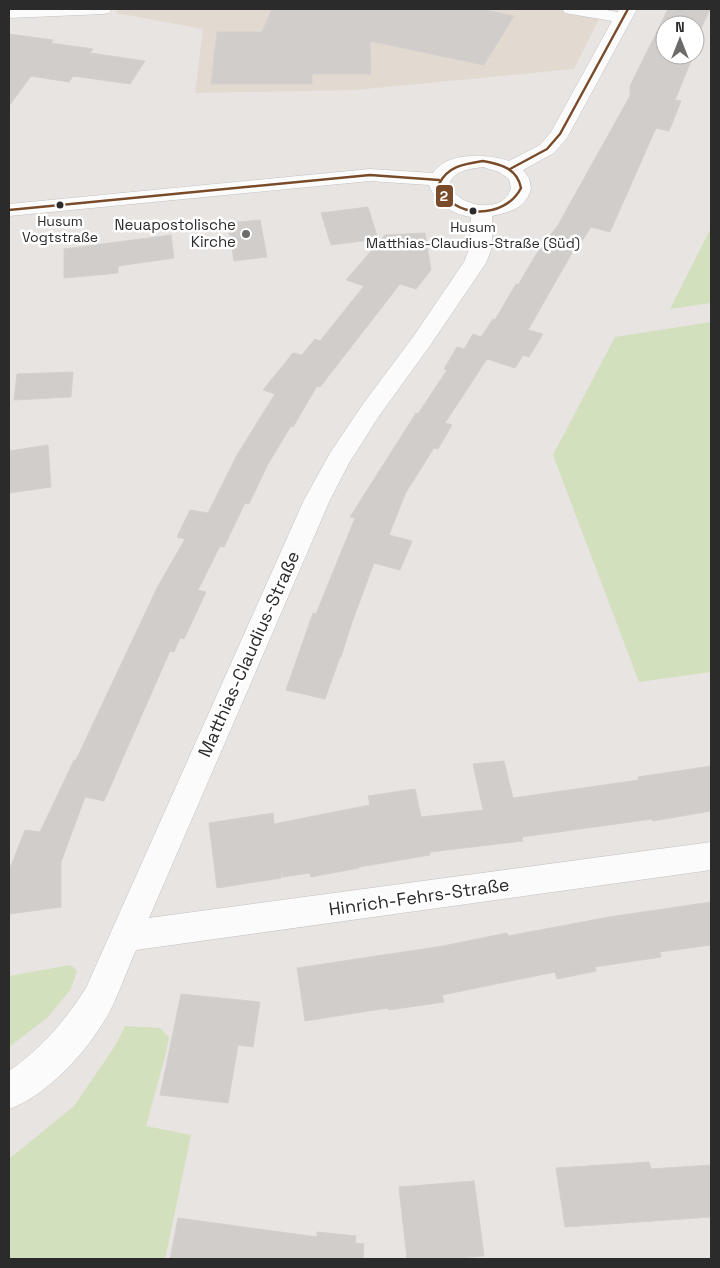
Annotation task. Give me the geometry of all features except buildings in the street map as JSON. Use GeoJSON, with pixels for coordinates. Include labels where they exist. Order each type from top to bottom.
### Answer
{"type":"FeatureCollection","features":[{"type":"Feature","properties":{"kind":"street"},"geometry":{"type":"LineString","coordinates":[[9,13],[34,10],[103,9]]}},
{"type":"Feature","properties":{"kind":"street"},"geometry":{"type":"LineString","coordinates":[[510,169],[547,149],[560,134],[626,14],[574,9]]}},
{"type":"Feature","properties":{"kind":"street"},"geometry":{"type":"LineString","coordinates":[[483,161],[510,169],[518,176],[523,186],[522,192],[515,202],[499,209],[482,211],[465,209],[452,204],[442,196],[438,188],[439,180],[445,172],[454,166],[468,162],[483,161]]}},
{"type":"Feature","properties":{"kind":"street"},"geometry":{"type":"LineString","coordinates":[[9,210],[361,175],[388,175],[439,180]]}},
{"type":"Feature","properties":{"kind":"street","name":"Matthias-Claudius-Straße"},"geometry":{"type":"LineString","coordinates":[[9,1092],[32,1076],[61,1051],[84,1023],[98,999],[317,500],[339,459],[371,410],[421,342],[475,263],[481,247],[482,211]]}},
{"type":"Feature","properties":{"kind":"street","name":"Hinrich-Fehrs-Straße"},"geometry":{"type":"LineString","coordinates":[[127,936],[711,856]]}},
{"type":"Feature","properties":{"kind":"shaded area"},"geometry":{"type":"Polygon","coordinates":[[[117,9],[604,9],[574,69],[355,90],[195,93],[203,29],[116,13],[117,9]]]}},
{"type":"Feature","properties":{"kind":"green space"},"geometry":{"type":"Polygon","coordinates":[[[711,228],[711,303],[670,309],[711,228]]]}},
{"type":"Feature","properties":{"kind":"green space"},"geometry":{"type":"Polygon","coordinates":[[[711,322],[711,672],[639,682],[553,455],[615,337],[711,322]]]}},
{"type":"Feature","properties":{"kind":"green space"},"geometry":{"type":"Polygon","coordinates":[[[70,965],[77,970],[71,989],[47,1018],[9,1047],[9,976],[70,965]]]}},
{"type":"Feature","properties":{"kind":"green space"},"geometry":{"type":"Polygon","coordinates":[[[125,1026],[160,1028],[169,1037],[146,1126],[191,1135],[165,1259],[9,1259],[9,1159],[74,1106],[115,1046],[125,1026]]]}},
{"type":"Feature","properties":{"kind":"transit line","name":"2"},"geometry":{"type":"LineString","coordinates":[[510,169],[547,149],[560,134],[628,9]]}},
{"type":"Feature","properties":{"kind":"transit line","name":"2"},"geometry":{"type":"LineString","coordinates":[[483,161],[513,171],[520,181],[521,188],[516,198],[508,205],[485,211],[473,211],[451,203],[441,190],[439,184],[442,177],[457,166],[483,161]]}},
{"type":"Feature","properties":{"kind":"transit line","name":"2"},"geometry":{"type":"LineString","coordinates":[[9,210],[370,175],[439,180]]}},
{"type":"Feature","properties":{"kind":"place","name":"Husum Vogtstraße"},"geometry":{"type":"Point","coordinates":[60,205]}},
{"type":"Feature","properties":{"kind":"place","name":"Husum Matthias-Claudius-Straße (Süd)"},"geometry":{"type":"Point","coordinates":[473,211]}},
{"type":"Feature","properties":{"kind":"place","name":"Neuapostolische Kirche"},"geometry":{"type":"Point","coordinates":[246,234]}}]}
